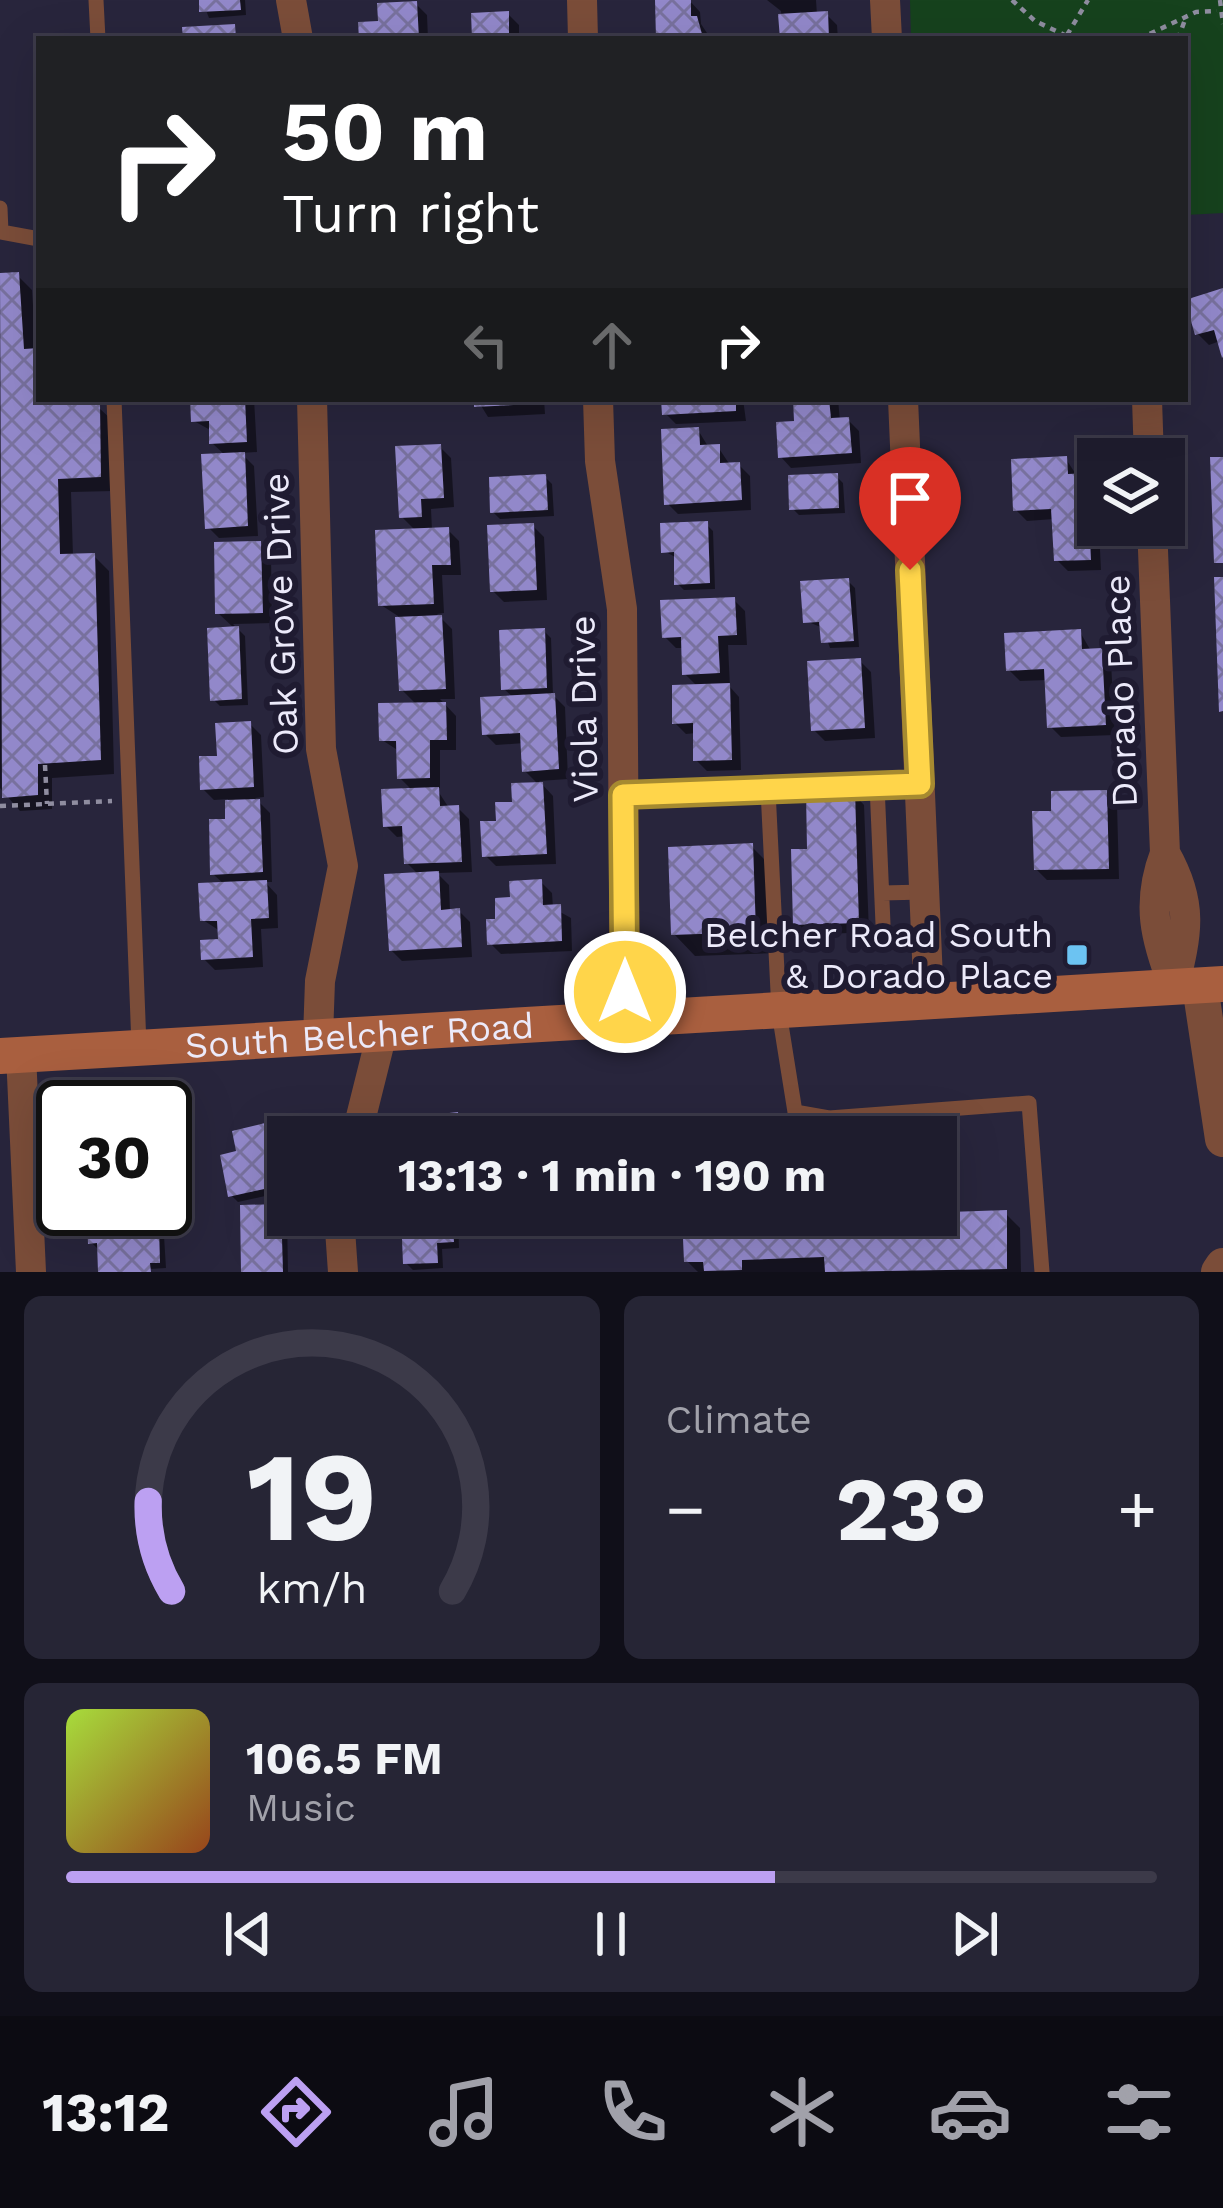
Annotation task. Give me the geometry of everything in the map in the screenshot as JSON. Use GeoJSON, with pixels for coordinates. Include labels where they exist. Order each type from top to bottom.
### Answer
{"type":"FeatureCollection","features":[{"type":"Feature","properties":{"kind":"main road","name":"South Belcher Road"},"geometry":{"type":"LineString","coordinates":[[11,1055],[1199,986]]}},
{"type":"Feature","properties":{"kind":"street"},"geometry":{"type":"LineString","coordinates":[[291,0],[297,36]]}},
{"type":"Feature","properties":{"kind":"street"},"geometry":{"type":"LineString","coordinates":[[581,0],[583,36]]}},
{"type":"Feature","properties":{"kind":"street"},"geometry":{"type":"LineString","coordinates":[[885,0],[887,36]]}},
{"type":"Feature","properties":{"kind":"street","name":"Oak Grove Drive"},"geometry":{"type":"LineString","coordinates":[[312,402],[321,749],[343,866],[320,981],[318,1037]]}},
{"type":"Feature","properties":{"kind":"street","name":"Viola Drive"},"geometry":{"type":"LineString","coordinates":[[598,402],[600,461],[622,608],[625,1020]]}},
{"type":"Feature","properties":{"kind":"street"},"geometry":{"type":"LineString","coordinates":[[903,402],[929,1003]]}},
{"type":"Feature","properties":{"kind":"street"},"geometry":{"type":"LineString","coordinates":[[1147,402],[1148,438]]}},
{"type":"Feature","properties":{"kind":"street","name":"Dorado Place"},"geometry":{"type":"LineString","coordinates":[[1153,546],[1166,854],[1153,887],[1154,933],[1199,986]]}},
{"type":"Feature","properties":{"kind":"street"},"geometry":{"type":"LineString","coordinates":[[1199,986],[1223,1139]]}},
{"type":"Feature","properties":{"kind":"street"},"geometry":{"type":"LineString","coordinates":[[361,1116],[382,1033]]}},
{"type":"Feature","properties":{"kind":"street"},"geometry":{"type":"LineString","coordinates":[[11,1055],[32,1272]]}},
{"type":"Feature","properties":{"kind":"street"},"geometry":{"type":"LineString","coordinates":[[340,1236],[343,1272]]}},
{"type":"Feature","properties":{"kind":"lane"},"geometry":{"type":"LineString","coordinates":[[96,0],[98,36]]}},
{"type":"Feature","properties":{"kind":"lane"},"geometry":{"type":"LineString","coordinates":[[0,208],[1,232],[36,238]]}},
{"type":"Feature","properties":{"kind":"lane"},"geometry":{"type":"LineString","coordinates":[[114,402],[139,1049]]}},
{"type":"Feature","properties":{"kind":"lane"},"geometry":{"type":"LineString","coordinates":[[623,795],[920,784]]}},
{"type":"Feature","properties":{"kind":"lane"},"geometry":{"type":"LineString","coordinates":[[877,785],[884,924]]}},
{"type":"Feature","properties":{"kind":"lane"},"geometry":{"type":"LineString","coordinates":[[768,790],[779,1012],[795,1112],[829,1118],[1029,1103],[1042,1272]]}},
{"type":"Feature","properties":{"kind":"lane"},"geometry":{"type":"LineString","coordinates":[[882,893],[924,892]]}},
{"type":"Feature","properties":{"kind":"path"},"geometry":{"type":"LineString","coordinates":[[1012,0],[1035,21],[1068,36]]}},
{"type":"Feature","properties":{"kind":"path"},"geometry":{"type":"LineString","coordinates":[[1070,36],[1088,0]]}},
{"type":"Feature","properties":{"kind":"path"},"geometry":{"type":"LineString","coordinates":[[1220,0],[1217,11],[1223,24]]}},
{"type":"Feature","properties":{"kind":"path"},"geometry":{"type":"LineString","coordinates":[[1145,36],[1186,17],[1217,11]]}},
{"type":"Feature","properties":{"kind":"path"},"geometry":{"type":"LineString","coordinates":[[1179,36],[1186,17]]}},
{"type":"Feature","properties":{"kind":"path"},"geometry":{"type":"LineString","coordinates":[[45,765],[46,804]]}},
{"type":"Feature","properties":{"kind":"path"},"geometry":{"type":"LineString","coordinates":[[0,806],[112,801]]}},
{"type":"Feature","properties":{"kind":"green space"},"geometry":{"type":"Polygon","coordinates":[[[910,0],[1223,0],[1223,213],[1188,215],[1188,36],[911,36],[910,0]]]}},
{"type":"Feature","properties":{"kind":"building"},"geometry":{"type":"Polygon","coordinates":[[[199,0],[240,0],[241,10],[199,12],[199,0]]]}},
{"type":"Feature","properties":{"kind":"building"},"geometry":{"type":"Polygon","coordinates":[[[655,0],[691,0],[691,16],[697,16],[702,34],[710,34],[710,36],[656,36],[655,0]]]}},
{"type":"Feature","properties":{"kind":"building"},"geometry":{"type":"Polygon","coordinates":[[[417,1],[419,36],[359,36],[358,22],[378,21],[377,3],[417,1]]]}},
{"type":"Feature","properties":{"kind":"building"},"geometry":{"type":"Polygon","coordinates":[[[509,11],[509,36],[472,36],[471,13],[509,11]]]}},
{"type":"Feature","properties":{"kind":"building"},"geometry":{"type":"Polygon","coordinates":[[[828,11],[829,36],[780,36],[778,14],[828,11]]]}},
{"type":"Feature","properties":{"kind":"building"},"geometry":{"type":"Polygon","coordinates":[[[235,24],[236,36],[183,36],[182,27],[235,24]]]}},
{"type":"Feature","properties":{"kind":"building"},"geometry":{"type":"Polygon","coordinates":[[[19,272],[24,349],[36,348],[36,402],[100,404],[101,477],[58,479],[60,554],[95,553],[101,760],[38,764],[38,795],[2,798],[0,273],[19,272]]]}},
{"type":"Feature","properties":{"kind":"building"},"geometry":{"type":"Polygon","coordinates":[[[1223,288],[1222,358],[1214,330],[1195,335],[1188,299],[1223,288]]]}},
{"type":"Feature","properties":{"kind":"building"},"geometry":{"type":"Polygon","coordinates":[[[190,402],[245,402],[247,442],[209,444],[209,421],[191,422],[190,402]]]}},
{"type":"Feature","properties":{"kind":"building"},"geometry":{"type":"Polygon","coordinates":[[[474,402],[535,402],[535,404],[474,407],[474,402]]]}},
{"type":"Feature","properties":{"kind":"building"},"geometry":{"type":"Polygon","coordinates":[[[661,402],[736,402],[736,411],[662,415],[661,402]]]}},
{"type":"Feature","properties":{"kind":"building"},"geometry":{"type":"Polygon","coordinates":[[[793,402],[829,402],[831,418],[849,417],[852,453],[778,458],[776,422],[794,421],[793,402]]]}},
{"type":"Feature","properties":{"kind":"building"},"geometry":{"type":"Polygon","coordinates":[[[699,427],[700,445],[720,444],[720,463],[740,462],[742,500],[664,505],[661,429],[699,427]]]}},
{"type":"Feature","properties":{"kind":"building"},"geometry":{"type":"Polygon","coordinates":[[[441,444],[444,498],[421,499],[422,517],[399,518],[395,446],[441,444]]]}},
{"type":"Feature","properties":{"kind":"building"},"geometry":{"type":"Polygon","coordinates":[[[245,452],[248,526],[205,529],[201,454],[245,452]]]}},
{"type":"Feature","properties":{"kind":"building"},"geometry":{"type":"Polygon","coordinates":[[[1067,456],[1068,474],[1077,474],[1077,546],[1090,546],[1091,560],[1054,561],[1051,509],[1013,511],[1011,459],[1067,456]]]}},
{"type":"Feature","properties":{"kind":"building"},"geometry":{"type":"Polygon","coordinates":[[[1210,457],[1223,457],[1223,563],[1214,563],[1210,457]]]}},
{"type":"Feature","properties":{"kind":"building"},"geometry":{"type":"Polygon","coordinates":[[[838,473],[839,508],[789,510],[788,475],[838,473]]]}},
{"type":"Feature","properties":{"kind":"building"},"geometry":{"type":"Polygon","coordinates":[[[546,474],[548,510],[490,513],[489,477],[546,474]]]}},
{"type":"Feature","properties":{"kind":"building"},"geometry":{"type":"Polygon","coordinates":[[[708,521],[710,583],[674,585],[674,552],[661,553],[660,523],[708,521]]]}},
{"type":"Feature","properties":{"kind":"building"},"geometry":{"type":"Polygon","coordinates":[[[534,523],[537,590],[490,592],[487,525],[534,523]]]}},
{"type":"Feature","properties":{"kind":"building"},"geometry":{"type":"Polygon","coordinates":[[[449,527],[451,565],[432,565],[434,604],[378,606],[375,530],[449,527]]]}},
{"type":"Feature","properties":{"kind":"building"},"geometry":{"type":"Polygon","coordinates":[[[261,541],[263,613],[215,614],[214,542],[261,541]]]}},
{"type":"Feature","properties":{"kind":"building"},"geometry":{"type":"Polygon","coordinates":[[[1214,577],[1223,577],[1223,711],[1219,712],[1214,577]]]}},
{"type":"Feature","properties":{"kind":"building"},"geometry":{"type":"Polygon","coordinates":[[[849,578],[854,641],[821,643],[819,622],[803,623],[800,581],[849,578]]]}},
{"type":"Feature","properties":{"kind":"building"},"geometry":{"type":"Polygon","coordinates":[[[735,597],[737,635],[718,636],[720,673],[682,675],[681,637],[662,638],[660,600],[735,597]]]}},
{"type":"Feature","properties":{"kind":"building"},"geometry":{"type":"Polygon","coordinates":[[[442,615],[446,689],[399,691],[395,617],[442,615]]]}},
{"type":"Feature","properties":{"kind":"building"},"geometry":{"type":"Polygon","coordinates":[[[239,626],[242,699],[210,701],[207,628],[239,626]]]}},
{"type":"Feature","properties":{"kind":"building"},"geometry":{"type":"Polygon","coordinates":[[[545,628],[547,688],[501,690],[499,630],[545,628]]]}},
{"type":"Feature","properties":{"kind":"building"},"geometry":{"type":"Polygon","coordinates":[[[1081,629],[1082,649],[1102,648],[1106,725],[1047,728],[1044,669],[1006,671],[1004,633],[1081,629]]]}},
{"type":"Feature","properties":{"kind":"building"},"geometry":{"type":"Polygon","coordinates":[[[861,658],[865,728],[811,731],[807,661],[861,658]]]}},
{"type":"Feature","properties":{"kind":"building"},"geometry":{"type":"Polygon","coordinates":[[[730,683],[732,760],[693,761],[693,723],[672,724],[672,685],[730,683]]]}},
{"type":"Feature","properties":{"kind":"building"},"geometry":{"type":"Polygon","coordinates":[[[555,693],[559,769],[522,772],[520,733],[482,735],[480,697],[555,693]]]}},
{"type":"Feature","properties":{"kind":"building"},"geometry":{"type":"Polygon","coordinates":[[[446,702],[447,740],[430,740],[430,778],[397,779],[396,741],[379,741],[378,703],[446,702]]]}},
{"type":"Feature","properties":{"kind":"building"},"geometry":{"type":"Polygon","coordinates":[[[251,721],[254,787],[200,790],[199,756],[217,756],[215,723],[251,721]]]}},
{"type":"Feature","properties":{"kind":"building"},"geometry":{"type":"Polygon","coordinates":[[[543,782],[547,854],[482,857],[480,821],[496,821],[495,802],[512,802],[511,783],[543,782]]]}},
{"type":"Feature","properties":{"kind":"building"},"geometry":{"type":"Polygon","coordinates":[[[439,787],[440,806],[459,805],[462,862],[404,864],[402,826],[383,827],[381,789],[439,787]]]}},
{"type":"Feature","properties":{"kind":"building"},"geometry":{"type":"Polygon","coordinates":[[[1107,790],[1109,869],[1034,870],[1032,811],[1051,811],[1051,791],[1107,790]]]}},
{"type":"Feature","properties":{"kind":"building"},"geometry":{"type":"Polygon","coordinates":[[[855,791],[859,923],[793,925],[791,849],[807,849],[806,793],[855,791]]]}},
{"type":"Feature","properties":{"kind":"building"},"geometry":{"type":"Polygon","coordinates":[[[260,799],[263,872],[210,875],[209,819],[225,819],[225,800],[260,799]]]}},
{"type":"Feature","properties":{"kind":"building"},"geometry":{"type":"Polygon","coordinates":[[[753,843],[756,932],[671,935],[668,847],[753,843]]]}},
{"type":"Feature","properties":{"kind":"building"},"geometry":{"type":"Polygon","coordinates":[[[439,871],[441,910],[460,908],[462,947],[389,951],[384,874],[439,871]]]}},
{"type":"Feature","properties":{"kind":"building"},"geometry":{"type":"Polygon","coordinates":[[[542,879],[543,905],[561,904],[562,941],[487,945],[486,919],[495,919],[495,898],[510,897],[509,881],[542,879]]]}},
{"type":"Feature","properties":{"kind":"building"},"geometry":{"type":"Polygon","coordinates":[[[267,880],[269,918],[251,919],[253,957],[201,960],[200,940],[218,939],[217,921],[200,921],[198,883],[267,880]]]}},
{"type":"Feature","properties":{"kind":"building"},"geometry":{"type":"Polygon","coordinates":[[[265,1123],[267,1188],[228,1197],[220,1155],[236,1151],[232,1131],[265,1123]]]}},
{"type":"Feature","properties":{"kind":"building"},"geometry":{"type":"Polygon","coordinates":[[[267,1204],[267,1236],[282,1236],[283,1272],[241,1272],[240,1205],[267,1204]]]}},
{"type":"Feature","properties":{"kind":"building"},"geometry":{"type":"Polygon","coordinates":[[[1007,1210],[1007,1269],[825,1272],[824,1257],[742,1260],[742,1270],[704,1271],[703,1262],[684,1262],[683,1236],[957,1236],[957,1212],[1007,1210]]]}},
{"type":"Feature","properties":{"kind":"building"},"geometry":{"type":"Polygon","coordinates":[[[88,1236],[159,1236],[160,1263],[150,1263],[151,1272],[98,1272],[97,1243],[88,1244],[88,1236]]]}},
{"type":"Feature","properties":{"kind":"building"},"geometry":{"type":"Polygon","coordinates":[[[402,1236],[454,1236],[454,1242],[437,1243],[438,1263],[403,1264],[402,1236]]]}},
{"type":"Feature","properties":{"kind":"place","name":"Belcher Road South & Dorado Place"},"geometry":{"type":"Point","coordinates":[1077,955]}},
{"type":"Feature","properties":{"kind":"route"},"geometry":{"type":"LineString","coordinates":[[625,992],[623,795],[920,784],[910,570]]}}]}
